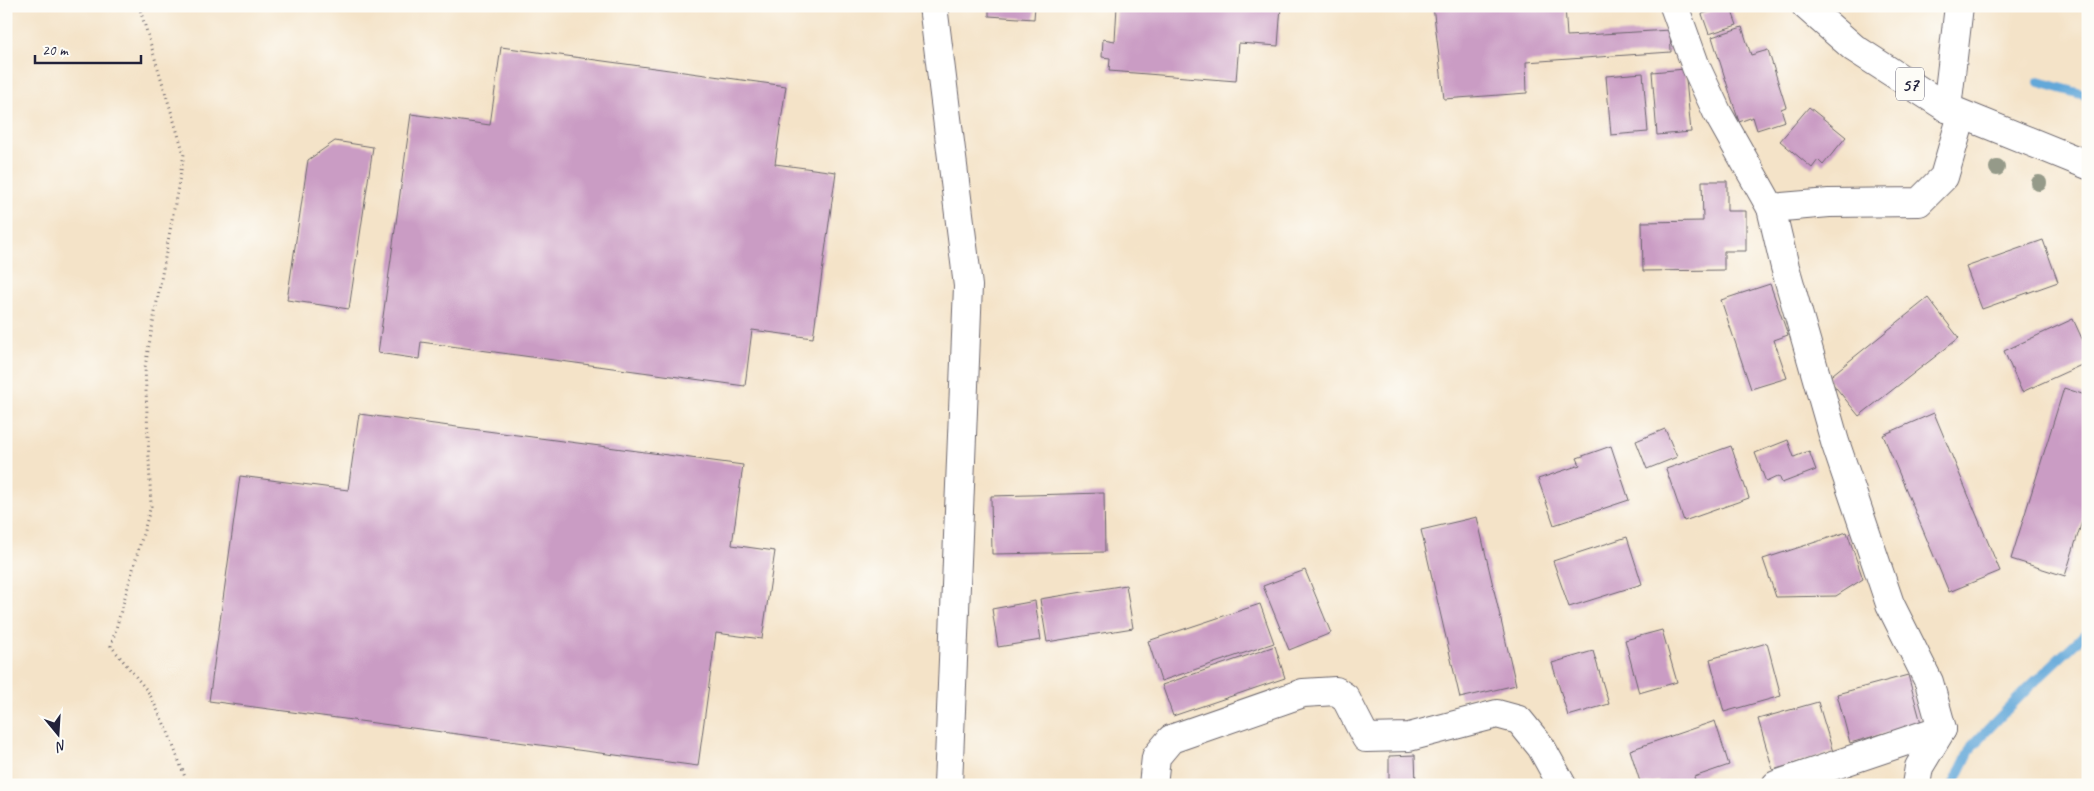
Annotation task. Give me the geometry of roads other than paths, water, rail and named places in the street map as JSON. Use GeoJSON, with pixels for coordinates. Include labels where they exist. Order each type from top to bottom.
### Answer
{"type":"FeatureCollection","features":[{"type":"Feature","properties":{"kind":"street"},"geometry":{"type":"LineString","coordinates":[[933,6],[968,286],[948,785]]}},
{"type":"Feature","properties":{"kind":"street"},"geometry":{"type":"LineString","coordinates":[[1674,6],[1696,67],[1771,208],[1785,266],[1835,442],[1890,604],[1929,682],[1942,729],[1919,767],[1916,785]]}},
{"type":"Feature","properties":{"kind":"street","name":"57"},"geometry":{"type":"LineString","coordinates":[[1806,6],[1854,48],[1955,112],[2088,165]]}},
{"type":"Feature","properties":{"kind":"street"},"geometry":{"type":"LineString","coordinates":[[1771,208],[1829,204],[1919,202],[1944,177],[1955,112],[1959,6]]}},
{"type":"Feature","properties":{"kind":"street"},"geometry":{"type":"LineString","coordinates":[[1152,785],[1156,758],[1171,739],[1303,693],[1336,691],[1345,697],[1366,738],[1410,738],[1497,714],[1519,720],[1541,747],[1562,785]]}},
{"type":"Feature","properties":{"kind":"street"},"geometry":{"type":"LineString","coordinates":[[1776,785],[1942,729]]}},
{"type":"Feature","properties":{"kind":"waterway"},"geometry":{"type":"LineString","coordinates":[[2039,82],[2088,96]]}},
{"type":"Feature","properties":{"kind":"waterway"},"geometry":{"type":"LineString","coordinates":[[1953,785],[1972,746],[2028,688],[2088,631]]}}]}
